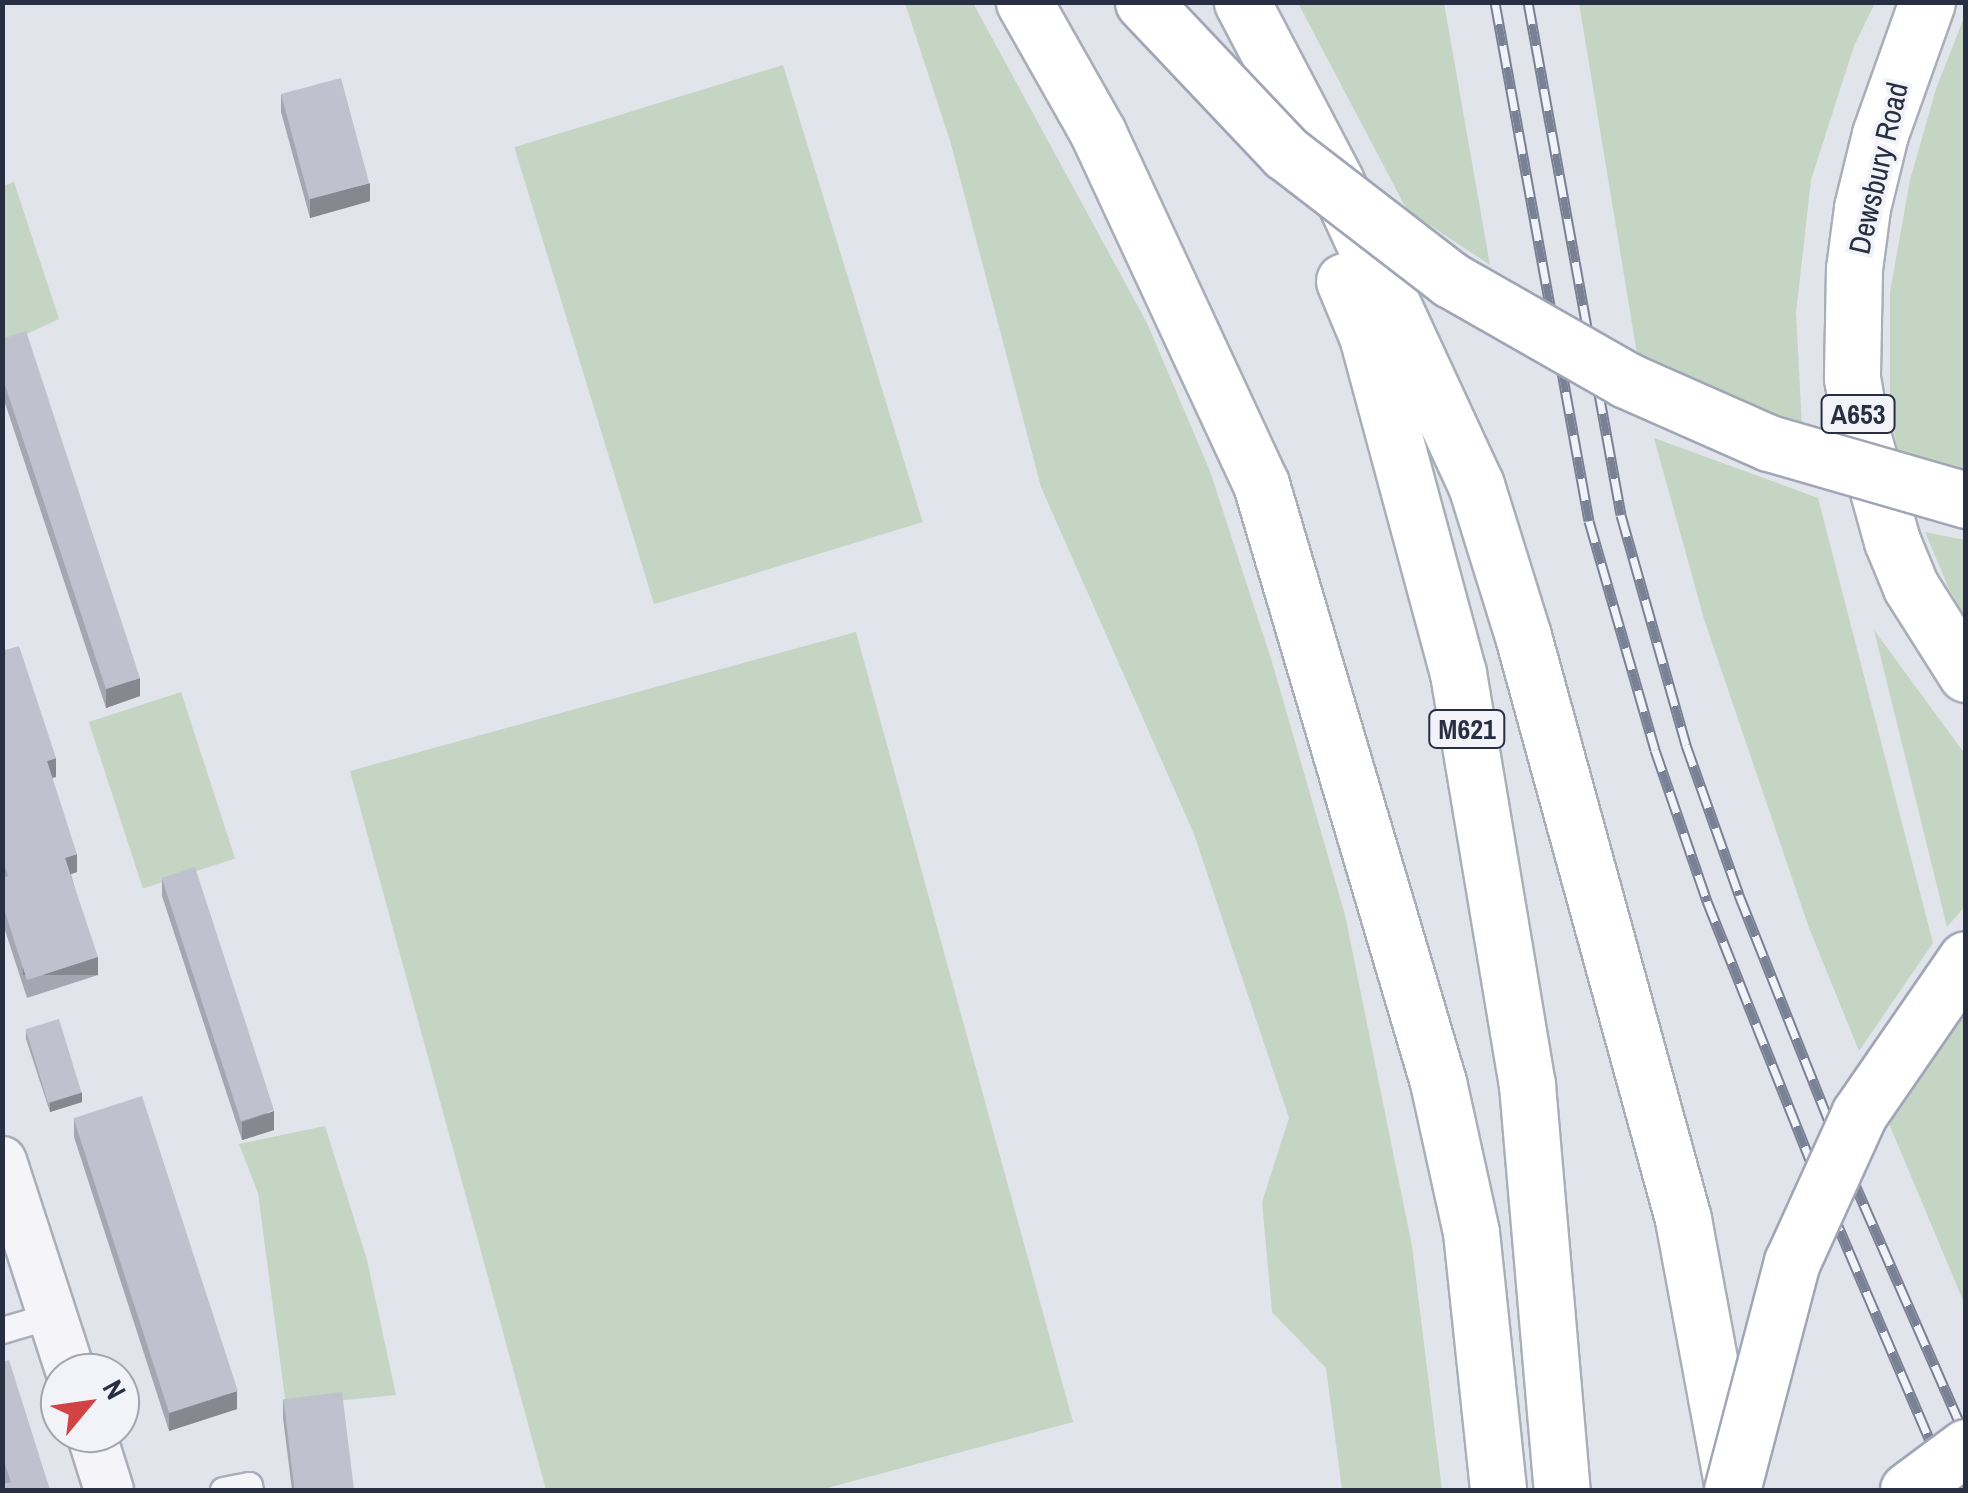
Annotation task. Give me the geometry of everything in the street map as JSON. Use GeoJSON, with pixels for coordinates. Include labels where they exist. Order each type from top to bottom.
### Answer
{"type":"FeatureCollection","features":[{"type":"Feature","properties":{"kind":"main road"},"geometry":{"type":"LineString","coordinates":[[1024,2],[1106,149],[1261,484],[1438,1082],[1471,1232],[1498,1490]]}},
{"type":"Feature","properties":{"kind":"main road"},"geometry":{"type":"LineString","coordinates":[[1142,2],[1286,153],[1451,280],[1626,380],[1770,443],[1966,500]]}},
{"type":"Feature","properties":{"kind":"main road","name":"M621"},"geometry":{"type":"LineString","coordinates":[[1224,2],[1367,336],[1458,673],[1526,1085],[1562,1490]]}},
{"type":"Feature","properties":{"kind":"main road"},"geometry":{"type":"LineString","coordinates":[[1242,2],[1335,180],[1476,485],[1523,636],[1683,1219],[1732,1490]]}},
{"type":"Feature","properties":{"kind":"main road","name":"Dewsbury Road"},"geometry":{"type":"LineString","coordinates":[[1927,2],[1886,116],[1862,208],[1854,268],[1852,378],[1861,430],[1892,540],[1911,587],[1966,674]]}},
{"type":"Feature","properties":{"kind":"main road"},"geometry":{"type":"LineString","coordinates":[[1732,1490],[1792,1262],[1859,1114],[1966,958]]}},
{"type":"Feature","properties":{"kind":"main road"},"geometry":{"type":"LineString","coordinates":[[1908,1490],[1966,1447]]}},
{"type":"Feature","properties":{"kind":"street"},"geometry":{"type":"LineString","coordinates":[[2,1161],[65,1353]]}},
{"type":"Feature","properties":{"kind":"street"},"geometry":{"type":"LineString","coordinates":[[98,1453],[110,1490]]}},
{"type":"Feature","properties":{"kind":"lane"},"geometry":{"type":"LineString","coordinates":[[2,1330],[53,1315]]}},
{"type":"Feature","properties":{"kind":"lane"},"geometry":{"type":"LineString","coordinates":[[223,1490],[249,1486],[250,1490]]}},
{"type":"Feature","properties":{"kind":"green space"},"geometry":{"type":"Polygon","coordinates":[[[905,3],[973,3],[1147,323],[1210,471],[1272,662],[1345,915],[1412,1246],[1442,1490],[1342,1490],[1326,1368],[1272,1312],[1262,1202],[1289,1118],[1194,834],[1041,487],[951,144],[905,3]]]}},
{"type":"Feature","properties":{"kind":"green space"},"geometry":{"type":"Polygon","coordinates":[[[1298,3],[1444,3],[1490,265],[1407,210],[1298,3]]]}},
{"type":"Feature","properties":{"kind":"green space"},"geometry":{"type":"Polygon","coordinates":[[[1579,3],[1875,3],[1854,46],[1811,180],[1796,313],[1802,427],[1638,360],[1579,3]]]}},
{"type":"Feature","properties":{"kind":"green space"},"geometry":{"type":"Polygon","coordinates":[[[1965,15],[1965,472],[1898,455],[1890,403],[1890,292],[1910,180],[1936,89],[1965,15]]]}},
{"type":"Feature","properties":{"kind":"green space"},"geometry":{"type":"Polygon","coordinates":[[[783,65],[923,522],[654,604],[514,147],[783,65]]]}},
{"type":"Feature","properties":{"kind":"green space"},"geometry":{"type":"Polygon","coordinates":[[[14,182],[59,319],[3,345],[3,186],[14,182]]]}},
{"type":"Feature","properties":{"kind":"green space"},"geometry":{"type":"Polygon","coordinates":[[[1654,438],[1818,498],[1933,943],[1859,1051],[1809,928],[1704,619],[1654,438]]]}},
{"type":"Feature","properties":{"kind":"green space"},"geometry":{"type":"Polygon","coordinates":[[[1925,532],[1965,540],[1965,616],[1949,589],[1925,532]]]}},
{"type":"Feature","properties":{"kind":"green space"},"geometry":{"type":"Polygon","coordinates":[[[1874,630],[1965,754],[1965,906],[1947,927],[1874,630]]]}},
{"type":"Feature","properties":{"kind":"green space"},"geometry":{"type":"Polygon","coordinates":[[[856,632],[1073,1422],[820,1490],[546,1490],[350,771],[856,632]]]}},
{"type":"Feature","properties":{"kind":"green space"},"geometry":{"type":"Polygon","coordinates":[[[181,692],[235,858],[143,888],[89,722],[181,692]]]}},
{"type":"Feature","properties":{"kind":"green space"},"geometry":{"type":"Polygon","coordinates":[[[1965,1007],[1965,1305],[1887,1119],[1965,1007]]]}},
{"type":"Feature","properties":{"kind":"green space"},"geometry":{"type":"Polygon","coordinates":[[[325,1126],[367,1260],[396,1395],[286,1406],[258,1193],[239,1144],[325,1126]]]}},
{"type":"Feature","properties":{"kind":"building"},"geometry":{"type":"Polygon","coordinates":[[[341,78],[369,183],[309,199],[281,94],[341,78]]]}},
{"type":"Feature","properties":{"kind":"building"},"geometry":{"type":"Polygon","coordinates":[[[26,331],[140,678],[106,689],[2,376],[2,339],[26,331]]]}},
{"type":"Feature","properties":{"kind":"building"},"geometry":{"type":"Polygon","coordinates":[[[19,646],[56,758],[47,761],[77,854],[65,858],[98,957],[27,980],[2,903],[2,878],[8,876],[2,858],[2,651],[19,646]]]}},
{"type":"Feature","properties":{"kind":"building"},"geometry":{"type":"Polygon","coordinates":[[[195,867],[274,1110],[241,1121],[162,878],[195,867]]]}},
{"type":"Feature","properties":{"kind":"building"},"geometry":{"type":"Polygon","coordinates":[[[59,1019],[82,1093],[48,1103],[26,1029],[59,1019]]]}},
{"type":"Feature","properties":{"kind":"building"},"geometry":{"type":"Polygon","coordinates":[[[142,1096],[238,1391],[169,1413],[74,1118],[142,1096]]]}},
{"type":"Feature","properties":{"kind":"building"},"geometry":{"type":"Polygon","coordinates":[[[9,1360],[50,1490],[2,1490],[2,1484],[11,1482],[2,1456],[2,1362],[9,1360]]]}},
{"type":"Feature","properties":{"kind":"building"},"geometry":{"type":"Polygon","coordinates":[[[342,1392],[354,1490],[295,1490],[283,1399],[342,1392]]]}},
{"type":"Feature","properties":{"kind":"railway"},"geometry":{"type":"LineString","coordinates":[[1495,2],[1589,521],[1655,750],[1707,901],[1814,1170],[1951,1490]]}},
{"type":"Feature","properties":{"kind":"railway"},"geometry":{"type":"LineString","coordinates":[[1528,2],[1621,515],[1686,745],[1739,895],[1846,1164],[1966,1438]]}}]}
